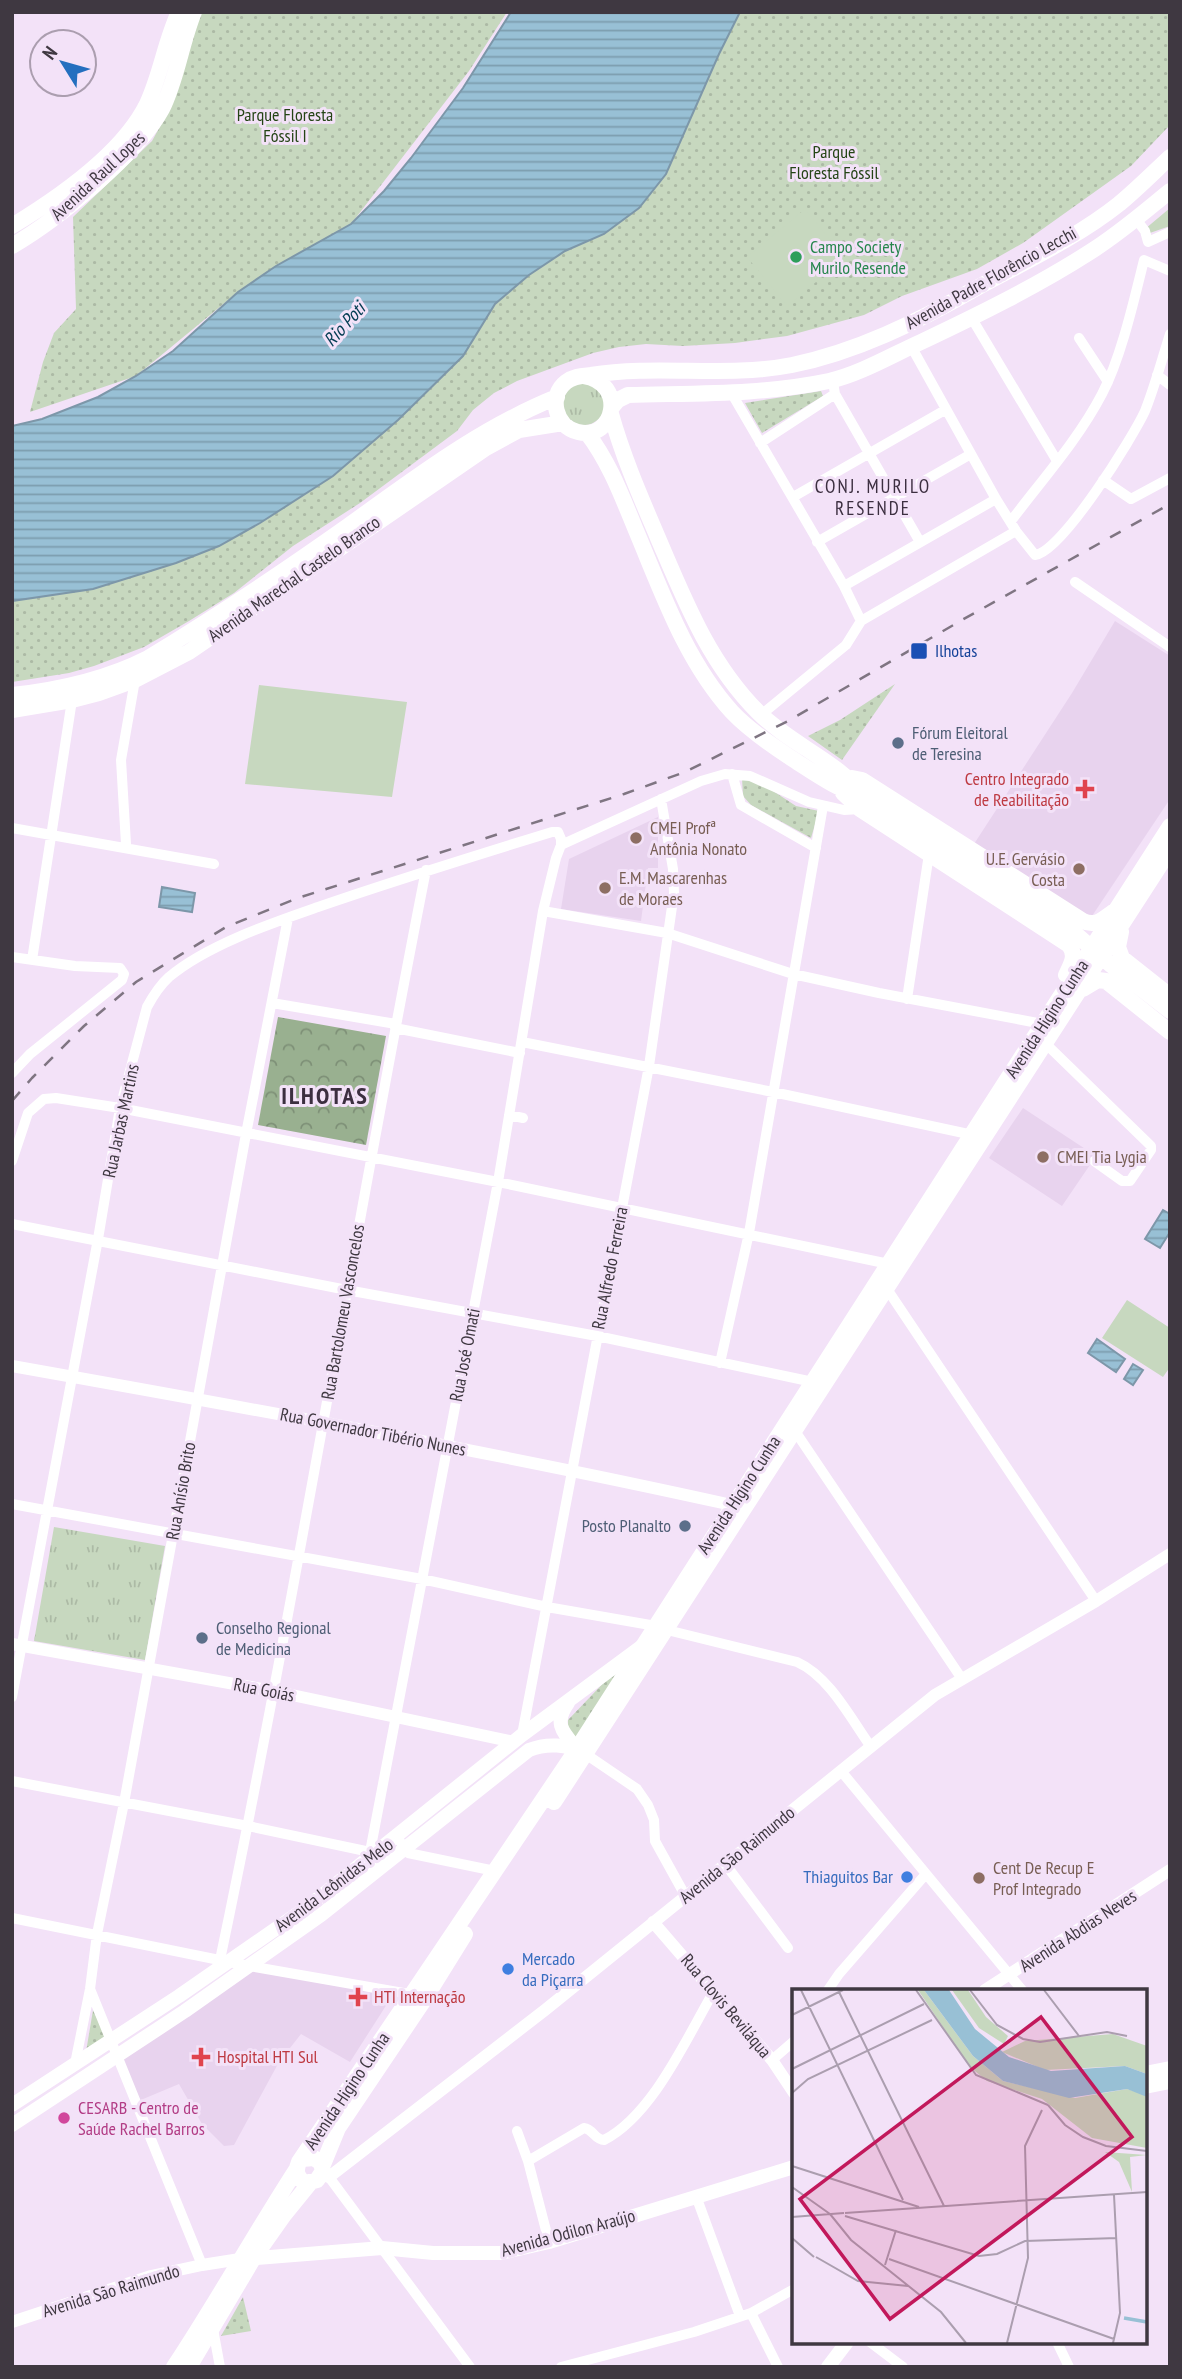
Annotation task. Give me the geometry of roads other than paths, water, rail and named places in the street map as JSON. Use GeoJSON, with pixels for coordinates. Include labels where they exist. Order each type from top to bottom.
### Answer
{"type":"FeatureCollection","features":[{"type":"Feature","properties":{"kind":"main road","name":"Avenida Raul Lopes"},"geometry":{"type":"LineString","coordinates":[[12,226],[66,191],[130,130],[146,106],[159,76],[167,43],[179,12]]}},
{"type":"Feature","properties":{"kind":"main road","name":"Avenida Raul Lopes"},"geometry":{"type":"LineString","coordinates":[[12,246],[76,200],[149,130],[171,86],[194,12]]}},
{"type":"Feature","properties":{"kind":"main road","name":"Avenida Padre Florêncio Lecchi"},"geometry":{"type":"LineString","coordinates":[[584,376],[609,372],[737,370],[791,365],[882,336],[927,316],[1028,261],[1103,215],[1170,157]]}},
{"type":"Feature","properties":{"kind":"main road","name":"Avenida Padre Florêncio Lecchi"},"geometry":{"type":"LineString","coordinates":[[612,410],[618,400],[628,395],[732,394],[796,387],[833,387],[971,317],[1090,252],[1170,191]]}},
{"type":"Feature","properties":{"kind":"main road"},"geometry":{"type":"LineString","coordinates":[[927,316],[937,334]]}},
{"type":"Feature","properties":{"kind":"main road"},"geometry":{"type":"LineString","coordinates":[[612,410],[605,423],[597,430],[587,433],[570,429],[563,424],[556,407],[557,397],[567,382],[584,376],[602,382],[608,389],[621,446],[685,602],[725,676],[761,715],[846,785],[850,802],[863,804],[1062,922],[1170,1012]]}},
{"type":"Feature","properties":{"kind":"main road","name":"Avenida Marechal Castelo Branco"},"geometry":{"type":"LineString","coordinates":[[12,709],[72,700],[135,680],[189,652],[300,567],[421,482],[483,432],[524,410],[557,397]]}},
{"type":"Feature","properties":{"kind":"main road","name":"Avenida Marechal Castelo Branco"},"geometry":{"type":"LineString","coordinates":[[421,482],[509,434],[519,430],[563,424]]}},
{"type":"Feature","properties":{"kind":"main road"},"geometry":{"type":"LineString","coordinates":[[587,433],[610,468],[674,622],[712,687],[733,713],[754,732],[846,785]]}},
{"type":"Feature","properties":{"kind":"main road","name":"Avenida Marechal Castelo Branco"},"geometry":{"type":"LineString","coordinates":[[12,695],[88,680],[133,666],[300,567]]}},
{"type":"Feature","properties":{"kind":"main road"},"geometry":{"type":"LineString","coordinates":[[846,785],[856,778],[862,780],[1088,923],[1121,916],[1118,947],[1120,955],[1170,996]]}},
{"type":"Feature","properties":{"kind":"main road"},"geometry":{"type":"LineString","coordinates":[[863,804],[929,854],[1069,945],[1074,952],[1065,978],[1070,993],[1102,979],[1170,1032]]}},
{"type":"Feature","properties":{"kind":"main road","name":"Avenida Higino Cunha"},"geometry":{"type":"LineString","coordinates":[[1121,916],[1170,826]]}},
{"type":"Feature","properties":{"kind":"main road","name":"Avenida Higino Cunha"},"geometry":{"type":"LineString","coordinates":[[735,1512],[794,1431],[887,1289],[1045,1043],[1070,993],[1089,964],[1170,850]]}},
{"type":"Feature","properties":{"kind":"main road","name":"Avenida Higino Cunha"},"geometry":{"type":"LineString","coordinates":[[189,2367],[213,2329],[246,2259],[299,2165],[468,1929],[735,1512],[813,1382],[1043,1024],[1070,993]]}},
{"type":"Feature","properties":{"kind":"main road","name":"Avenida Higino Cunha"},"geometry":{"type":"LineString","coordinates":[[174,2367],[246,2259],[321,2175],[338,2128],[495,1871],[582,1752],[642,1646],[661,1628]]}},
{"type":"Feature","properties":{"kind":"main road","name":"Avenida Leônidas Melo"},"geometry":{"type":"LineString","coordinates":[[12,2105],[110,2042],[310,1905],[518,1739],[642,1646]]}},
{"type":"Feature","properties":{"kind":"main road"},"geometry":{"type":"LineString","coordinates":[[571,1699],[562,1711],[560,1723],[565,1735],[582,1752]]}},
{"type":"Feature","properties":{"kind":"main road","name":"Avenida Leônidas Melo"},"geometry":{"type":"LineString","coordinates":[[12,2125],[321,1915],[529,1751],[550,1745],[582,1752]]}},
{"type":"Feature","properties":{"kind":"main road"},"geometry":{"type":"LineString","coordinates":[[1147,2073],[1170,2068]]}},
{"type":"Feature","properties":{"kind":"main road"},"geometry":{"type":"LineString","coordinates":[[1147,2087],[1170,2082]]}},
{"type":"Feature","properties":{"kind":"main road"},"geometry":{"type":"LineString","coordinates":[[314,2158],[321,2175],[299,2178],[299,2165],[314,2158]]}},
{"type":"Feature","properties":{"kind":"main road","name":"Avenida Odilon Araújo"},"geometry":{"type":"LineString","coordinates":[[246,2259],[382,2248],[433,2253],[490,2253],[549,2242],[792,2168]]}},
{"type":"Feature","properties":{"kind":"main road"},"geometry":{"type":"LineString","coordinates":[[828,2367],[845,2344]]}},
{"type":"Feature","properties":{"kind":"street"},"geometry":{"type":"LineString","coordinates":[[1136,219],[1145,231],[1148,242],[1170,232]]}},
{"type":"Feature","properties":{"kind":"street"},"geometry":{"type":"LineString","coordinates":[[767,710],[846,645],[862,621],[1013,526],[1092,412],[1108,383],[1144,260],[1170,271]]}},
{"type":"Feature","properties":{"kind":"street"},"geometry":{"type":"LineString","coordinates":[[971,317],[1058,461]]}},
{"type":"Feature","properties":{"kind":"street"},"geometry":{"type":"LineString","coordinates":[[911,346],[996,499],[1035,555],[1048,550],[1058,538],[1136,430],[1170,334]]}},
{"type":"Feature","properties":{"kind":"street"},"geometry":{"type":"LineString","coordinates":[[1079,338],[1108,383]]}},
{"type":"Feature","properties":{"kind":"street"},"geometry":{"type":"LineString","coordinates":[[1157,375],[1170,385]]}},
{"type":"Feature","properties":{"kind":"street"},"geometry":{"type":"LineString","coordinates":[[760,443],[833,387],[920,542]]}},
{"type":"Feature","properties":{"kind":"street"},"geometry":{"type":"LineString","coordinates":[[732,394],[862,621]]}},
{"type":"Feature","properties":{"kind":"street"},"geometry":{"type":"LineString","coordinates":[[793,497],[945,410]]}},
{"type":"Feature","properties":{"kind":"street"},"geometry":{"type":"LineString","coordinates":[[817,542],[971,454]]}},
{"type":"Feature","properties":{"kind":"street"},"geometry":{"type":"LineString","coordinates":[[1102,480],[1124,495],[1135,498],[1170,478]]}},
{"type":"Feature","properties":{"kind":"street"},"geometry":{"type":"LineString","coordinates":[[844,586],[996,499]]}},
{"type":"Feature","properties":{"kind":"street"},"geometry":{"type":"LineString","coordinates":[[1075,582],[1170,648]]}},
{"type":"Feature","properties":{"kind":"street"},"geometry":{"type":"LineString","coordinates":[[123,847],[126,844],[121,760],[135,680]]}},
{"type":"Feature","properties":{"kind":"street"},"geometry":{"type":"LineString","coordinates":[[32,960],[72,700]]}},
{"type":"Feature","properties":{"kind":"street"},"geometry":{"type":"LineString","coordinates":[[732,774],[741,804],[816,848]]}},
{"type":"Feature","properties":{"kind":"street"},"geometry":{"type":"LineString","coordinates":[[561,845],[701,781],[732,774],[768,782],[823,806],[844,810],[863,804]]}},
{"type":"Feature","properties":{"kind":"street","name":"Rua Alfredo Ferreira"},"geometry":{"type":"LineString","coordinates":[[518,1739],[547,1607],[649,1066],[674,893],[673,869],[661,800]]}},
{"type":"Feature","properties":{"kind":"street"},"geometry":{"type":"LineString","coordinates":[[720,1363],[749,1233],[823,806]]}},
{"type":"Feature","properties":{"kind":"street"},"geometry":{"type":"LineString","coordinates":[[12,828],[214,864]]}},
{"type":"Feature","properties":{"kind":"street","name":"Rua Jarbas Martins"},"geometry":{"type":"LineString","coordinates":[[12,1697],[17,1645],[47,1510],[120,1108],[147,1007],[160,986],[171,975],[209,952],[270,923],[426,870],[552,832],[560,835],[561,845]]}},
{"type":"Feature","properties":{"kind":"street","name":"Rua José Omati"},"geometry":{"type":"LineString","coordinates":[[373,1853],[498,1182],[543,911],[561,845]]}},
{"type":"Feature","properties":{"kind":"street"},"geometry":{"type":"LineString","coordinates":[[906,999],[929,854]]}},
{"type":"Feature","properties":{"kind":"street","name":"Rua Bartolomeu Vasconcelos"},"geometry":{"type":"LineString","coordinates":[[225,1961],[322,1422],[426,870]]}},
{"type":"Feature","properties":{"kind":"street"},"geometry":{"type":"LineString","coordinates":[[543,911],[667,933],[793,974],[906,999],[1043,1024]]}},
{"type":"Feature","properties":{"kind":"street","name":"Rua Anísio Brito"},"geometry":{"type":"LineString","coordinates":[[75,2064],[90,1989],[97,1934],[124,1803],[288,918]]}},
{"type":"Feature","properties":{"kind":"street"},"geometry":{"type":"LineString","coordinates":[[12,957],[123,970],[122,980],[30,1054],[12,1073]]}},
{"type":"Feature","properties":{"kind":"street"},"geometry":{"type":"LineString","coordinates":[[272,1003],[395,1026],[649,1066],[973,1135]]}},
{"type":"Feature","properties":{"kind":"street"},"geometry":{"type":"LineString","coordinates":[[1045,1043],[1151,1146],[1152,1150],[1130,1181],[1126,1182],[1094,1161]]}},
{"type":"Feature","properties":{"kind":"street"},"geometry":{"type":"LineString","coordinates":[[12,1161],[25,1119],[35,1105],[44,1099],[56,1098],[120,1108],[498,1182],[889,1264]]}},
{"type":"Feature","properties":{"kind":"street"},"geometry":{"type":"LineString","coordinates":[[509,1115],[523,1118]]}},
{"type":"Feature","properties":{"kind":"street"},"geometry":{"type":"LineString","coordinates":[[12,1224],[597,1336],[813,1382]]}},
{"type":"Feature","properties":{"kind":"street"},"geometry":{"type":"LineString","coordinates":[[887,1289],[1096,1601]]}},
{"type":"Feature","properties":{"kind":"street","name":"Rua Governador Tibério Nunes"},"geometry":{"type":"LineString","coordinates":[[12,1366],[573,1470],[735,1512]]}},
{"type":"Feature","properties":{"kind":"street"},"geometry":{"type":"LineString","coordinates":[[794,1431],[962,1679]]}},
{"type":"Feature","properties":{"kind":"street"},"geometry":{"type":"LineString","coordinates":[[12,1504],[422,1580],[661,1628],[797,1662],[821,1678],[871,1747]]}},
{"type":"Feature","properties":{"kind":"street","name":"Avenida São Raimundo"},"geometry":{"type":"LineString","coordinates":[[321,2175],[545,2010],[935,1695],[1096,1601],[1170,1554]]}},
{"type":"Feature","properties":{"kind":"street","name":"Rua Goiás"},"geometry":{"type":"LineString","coordinates":[[17,1645],[518,1739]]}},
{"type":"Feature","properties":{"kind":"street"},"geometry":{"type":"LineString","coordinates":[[582,1752],[644,1796],[654,1820],[655,1841],[686,1897]]}},
{"type":"Feature","properties":{"kind":"street"},"geometry":{"type":"LineString","coordinates":[[841,1772],[1021,1989]]}},
{"type":"Feature","properties":{"kind":"street"},"geometry":{"type":"LineString","coordinates":[[12,1782],[248,1826],[373,1853]]}},
{"type":"Feature","properties":{"kind":"street"},"geometry":{"type":"LineString","coordinates":[[397,1837],[411,1854],[495,1871]]}},
{"type":"Feature","properties":{"kind":"street"},"geometry":{"type":"LineString","coordinates":[[726,1865],[788,1948]]}},
{"type":"Feature","properties":{"kind":"street","name":"Avenida Abdias Neves"},"geometry":{"type":"LineString","coordinates":[[987,1989],[1170,1870]]}},
{"type":"Feature","properties":{"kind":"street"},"geometry":{"type":"LineString","coordinates":[[829,1989],[839,1973],[925,1875]]}},
{"type":"Feature","properties":{"kind":"street"},"geometry":{"type":"LineString","coordinates":[[12,1918],[418,1997]]}},
{"type":"Feature","properties":{"kind":"street","name":"Rua Clovis Beviláqua"},"geometry":{"type":"LineString","coordinates":[[653,1922],[772,2060],[792,2092]]}},
{"type":"Feature","properties":{"kind":"street"},"geometry":{"type":"LineString","coordinates":[[90,1989],[202,2265]]}},
{"type":"Feature","properties":{"kind":"street"},"geometry":{"type":"LineString","coordinates":[[528,2161],[584,2128],[604,2140],[641,2111],[662,2082],[715,1991]]}},
{"type":"Feature","properties":{"kind":"street"},"geometry":{"type":"LineString","coordinates":[[772,2060],[792,2042]]}},
{"type":"Feature","properties":{"kind":"street"},"geometry":{"type":"LineString","coordinates":[[516,2131],[528,2161],[549,2242]]}},
{"type":"Feature","properties":{"kind":"street"},"geometry":{"type":"LineString","coordinates":[[321,2175],[382,2248],[470,2367]]}},
{"type":"Feature","properties":{"kind":"street"},"geometry":{"type":"LineString","coordinates":[[696,2196],[745,2314],[778,2367]]}},
{"type":"Feature","properties":{"kind":"street","name":"Avenida São Raimundo"},"geometry":{"type":"LineString","coordinates":[[12,2322],[151,2276],[246,2259]]}},
{"type":"Feature","properties":{"kind":"street"},"geometry":{"type":"LineString","coordinates":[[566,2366],[694,2332],[745,2314],[792,2290]]}},
{"type":"Feature","properties":{"kind":"street"},"geometry":{"type":"LineString","coordinates":[[213,2329],[220,2367]]}},
{"type":"Feature","properties":{"kind":"street"},"geometry":{"type":"LineString","coordinates":[[873,2344],[903,2367]]}},
{"type":"Feature","properties":{"kind":"street"},"geometry":{"type":"LineString","coordinates":[[1058,2344],[1069,2367]]}},
{"type":"Feature","properties":{"kind":"water","name":"Rio Poti"},"geometry":{"type":"Polygon","coordinates":[[[511,12],[740,12],[666,174],[639,208],[604,234],[565,251],[529,275],[495,304],[463,356],[398,420],[333,476],[219,546],[176,563],[93,589],[12,601],[12,426],[42,419],[98,397],[136,376],[173,351],[238,292],[276,266],[351,224],[384,191],[411,158],[463,88],[511,12]]]}},
{"type":"Feature","properties":{"kind":"water"},"geometry":{"type":"Polygon","coordinates":[[[162,887],[195,893],[192,912],[159,907],[162,887]]]}},
{"type":"Feature","properties":{"kind":"water"},"geometry":{"type":"Polygon","coordinates":[[[1163,1210],[1170,1214],[1170,1232],[1160,1248],[1145,1239],[1163,1210]]]}},
{"type":"Feature","properties":{"kind":"water"},"geometry":{"type":"Polygon","coordinates":[[[1097,1339],[1125,1359],[1116,1372],[1088,1353],[1097,1339]]]}},
{"type":"Feature","properties":{"kind":"water"},"geometry":{"type":"Polygon","coordinates":[[[1133,1364],[1143,1370],[1133,1385],[1124,1379],[1133,1364]]]}},
{"type":"Feature","properties":{"kind":"railway"},"geometry":{"type":"LineString","coordinates":[[12,1101],[84,1026],[136,982],[226,927],[298,898],[685,772],[788,721],[1170,504]]}},
{"type":"Feature","properties":{"kind":"place","name":"Campo Society Murilo Resende"},"geometry":{"type":"Point","coordinates":[796,257]}},
{"type":"Feature","properties":{"kind":"place","name":"Ilhotas"},"geometry":{"type":"Point","coordinates":[919,651]}},
{"type":"Feature","properties":{"kind":"place","name":"Fórum Eleitoral de Teresina"},"geometry":{"type":"Point","coordinates":[898,743]}},
{"type":"Feature","properties":{"kind":"place","name":"Centro Integrado de Reabilitação"},"geometry":{"type":"Point","coordinates":[1085,789]}},
{"type":"Feature","properties":{"kind":"place","name":"CMEI Profª Antônia Nonato"},"geometry":{"type":"Point","coordinates":[636,838]}},
{"type":"Feature","properties":{"kind":"place","name":"U.E. Gervásio Costa"},"geometry":{"type":"Point","coordinates":[1079,869]}},
{"type":"Feature","properties":{"kind":"place","name":"E.M. Mascarenhas de Moraes"},"geometry":{"type":"Point","coordinates":[605,888]}},
{"type":"Feature","properties":{"kind":"place","name":"CMEI Tia Lygia"},"geometry":{"type":"Point","coordinates":[1043,1157]}},
{"type":"Feature","properties":{"kind":"place","name":"Posto Planalto"},"geometry":{"type":"Point","coordinates":[685,1526]}},
{"type":"Feature","properties":{"kind":"place","name":"Conselho Regional de Medicina"},"geometry":{"type":"Point","coordinates":[202,1638]}},
{"type":"Feature","properties":{"kind":"place","name":"Thiaguitos Bar"},"geometry":{"type":"Point","coordinates":[907,1877]}},
{"type":"Feature","properties":{"kind":"place","name":"Cent De Recup E Prof Integrado"},"geometry":{"type":"Point","coordinates":[979,1878]}},
{"type":"Feature","properties":{"kind":"place","name":"Mercado da Piçarra"},"geometry":{"type":"Point","coordinates":[508,1969]}},
{"type":"Feature","properties":{"kind":"place","name":"HTI Internação"},"geometry":{"type":"Point","coordinates":[358,1997]}},
{"type":"Feature","properties":{"kind":"place","name":"Hospital HTI Sul"},"geometry":{"type":"Point","coordinates":[201,2057]}},
{"type":"Feature","properties":{"kind":"place","name":"CESARB - Centro de Saúde Rachel Barros"},"geometry":{"type":"Point","coordinates":[64,2118]}},
{"type":"Feature","properties":{"kind":"district","name":"CONJ. MURILO RESENDE"},"geometry":{"type":"Point","coordinates":[873,497]}},
{"type":"Feature","properties":{"kind":"district","name":"ILHOTAS"},"geometry":{"type":"Point","coordinates":[325,1096]}},
{"type":"Feature","properties":{"kind":"park label","name":"Parque Floresta Fóssil I"},"geometry":{"type":"Point","coordinates":[285,125]}},
{"type":"Feature","properties":{"kind":"park label","name":"Parque Floresta Fóssil"},"geometry":{"type":"Point","coordinates":[834,162]}}]}
